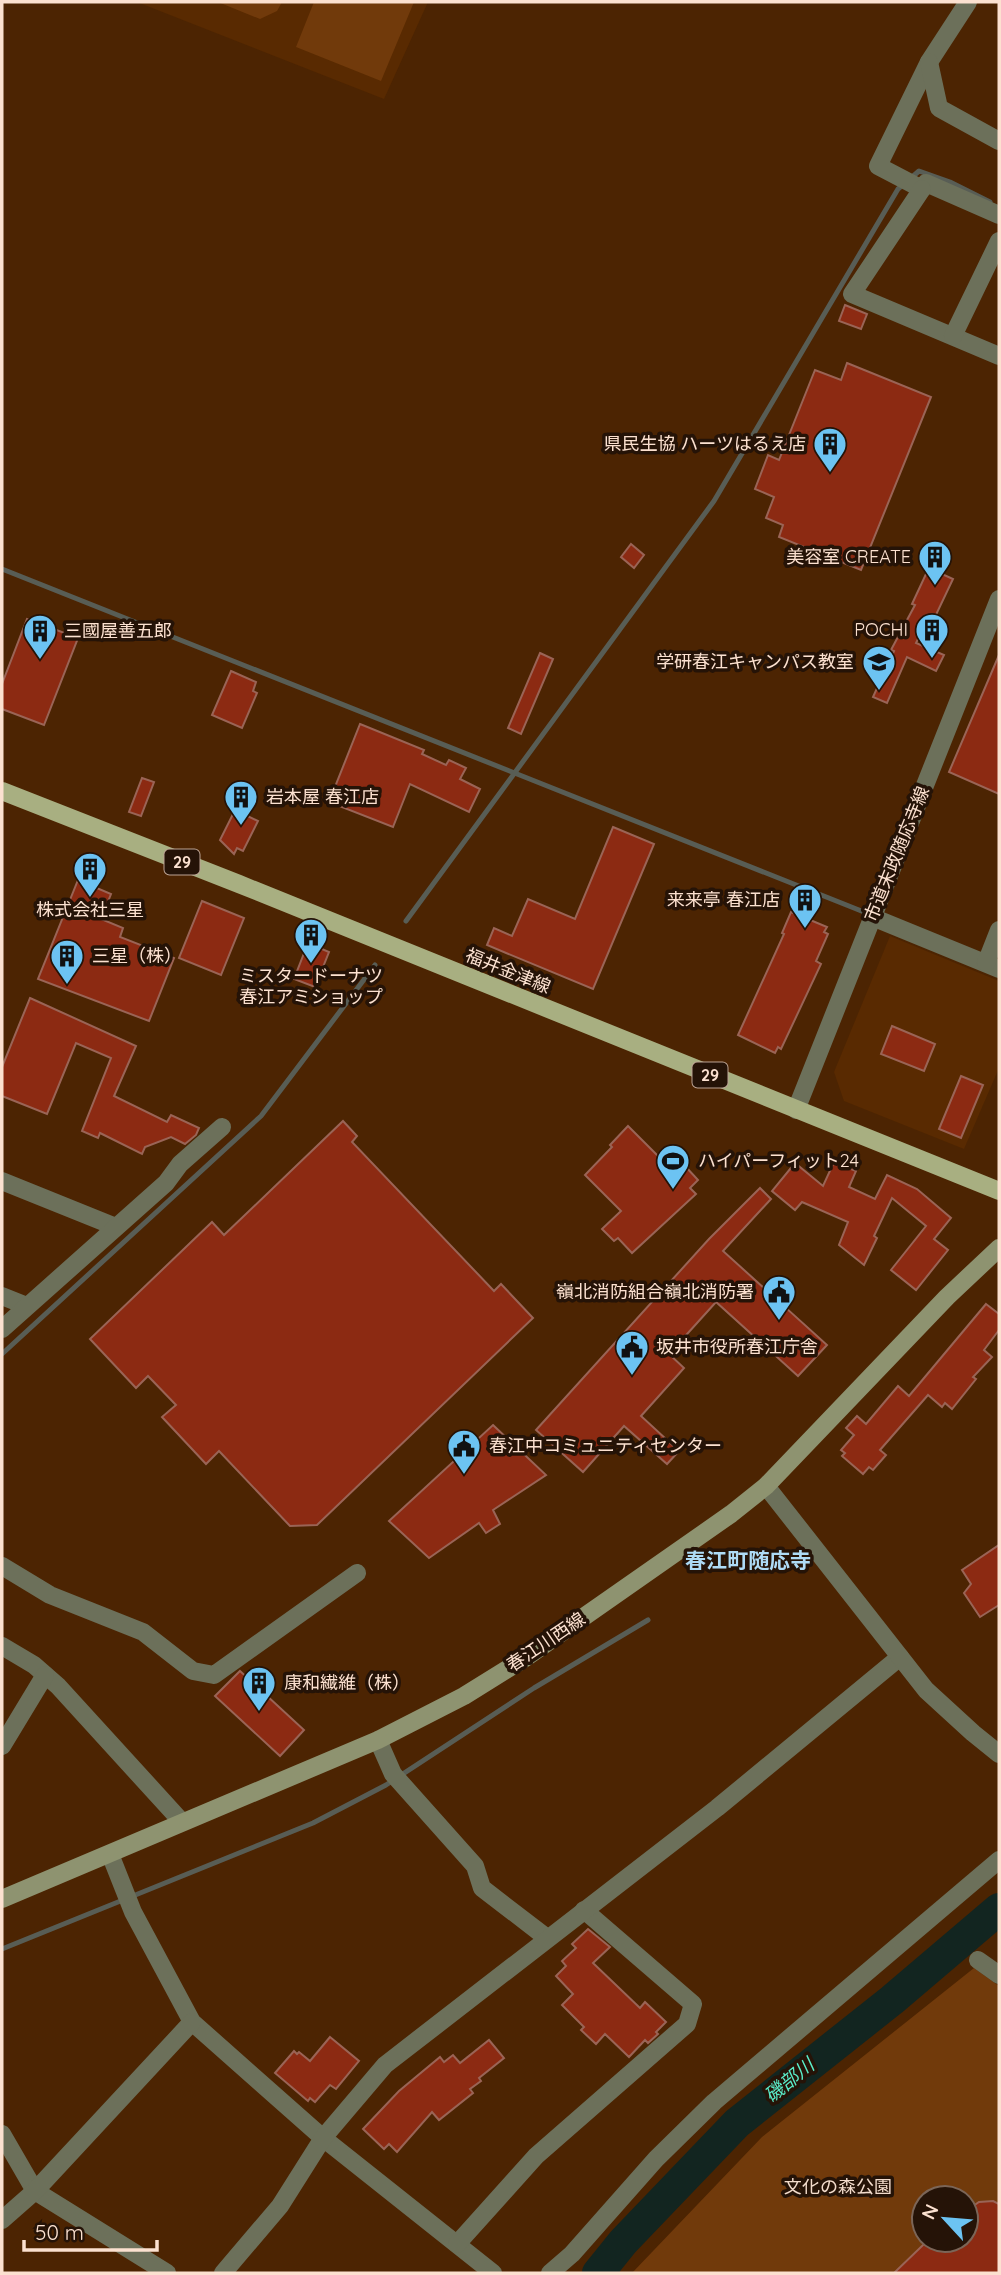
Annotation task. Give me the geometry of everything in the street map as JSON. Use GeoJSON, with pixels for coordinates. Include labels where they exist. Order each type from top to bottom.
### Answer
{"type":"FeatureCollection","features":[{"type":"Feature","properties":{"kind":"main road","name":"福井金津線"},"geometry":{"type":"LineString","coordinates":[[2,792],[999,1191]]}},
{"type":"Feature","properties":{"kind":"main road","name":"春江川西線"},"geometry":{"type":"LineString","coordinates":[[2,1899],[377,1740],[464,1696],[526,1658],[731,1514],[766,1486],[947,1297],[999,1248]]}},
{"type":"Feature","properties":{"kind":"street"},"geometry":{"type":"LineString","coordinates":[[922,189],[878,166],[929,62],[968,2]]}},
{"type":"Feature","properties":{"kind":"street"},"geometry":{"type":"LineString","coordinates":[[929,62],[939,108],[997,135]]}},
{"type":"Feature","properties":{"kind":"street"},"geometry":{"type":"LineString","coordinates":[[999,215],[926,183],[852,294],[999,356]]}},
{"type":"Feature","properties":{"kind":"street"},"geometry":{"type":"LineString","coordinates":[[953,336],[999,241]]}},
{"type":"Feature","properties":{"kind":"street","name":"市道末政随応寺線"},"geometry":{"type":"LineString","coordinates":[[796,1110],[999,598]]}},
{"type":"Feature","properties":{"kind":"street"},"geometry":{"type":"LineString","coordinates":[[872,917],[993,966],[999,930]]}},
{"type":"Feature","properties":{"kind":"street"},"geometry":{"type":"LineString","coordinates":[[2,1329],[166,1183],[180,1164],[222,1127]]}},
{"type":"Feature","properties":{"kind":"street"},"geometry":{"type":"LineString","coordinates":[[2,1181],[116,1227]]}},
{"type":"Feature","properties":{"kind":"street"},"geometry":{"type":"LineString","coordinates":[[2,1296],[27,1306]]}},
{"type":"Feature","properties":{"kind":"street"},"geometry":{"type":"LineString","coordinates":[[766,1486],[926,1690],[999,1754]]}},
{"type":"Feature","properties":{"kind":"street"},"geometry":{"type":"LineString","coordinates":[[2,1566],[50,1595],[143,1632],[194,1671],[214,1675],[356,1573]]}},
{"type":"Feature","properties":{"kind":"street"},"geometry":{"type":"LineString","coordinates":[[2,1646],[58,1686],[181,1822]]}},
{"type":"Feature","properties":{"kind":"street"},"geometry":{"type":"LineString","coordinates":[[223,2273],[279,2206],[323,2138],[384,2065],[717,1808],[901,1657]]}},
{"type":"Feature","properties":{"kind":"street"},"geometry":{"type":"LineString","coordinates":[[2,1746],[45,1675]]}},
{"type":"Feature","properties":{"kind":"street"},"geometry":{"type":"LineString","coordinates":[[377,1740],[393,1774],[406,1791],[475,1866],[482,1888],[547,1938]]}},
{"type":"Feature","properties":{"kind":"street"},"geometry":{"type":"LineString","coordinates":[[110,1854],[133,1912],[192,2022],[323,2138],[493,2273]]}},
{"type":"Feature","properties":{"kind":"street"},"geometry":{"type":"LineString","coordinates":[[551,2273],[572,2254],[656,2159],[714,2102],[999,1860]]}},
{"type":"Feature","properties":{"kind":"street"},"geometry":{"type":"LineString","coordinates":[[457,2244],[536,2156],[687,2024],[693,2004],[584,1909]]}},
{"type":"Feature","properties":{"kind":"street"},"geometry":{"type":"LineString","coordinates":[[978,1960],[999,1975]]}},
{"type":"Feature","properties":{"kind":"street"},"geometry":{"type":"LineString","coordinates":[[2,2220],[35,2191],[192,2022]]}},
{"type":"Feature","properties":{"kind":"street"},"geometry":{"type":"LineString","coordinates":[[2,2134],[35,2191],[167,2273]]}},
{"type":"Feature","properties":{"kind":"shaded area"},"geometry":{"type":"Polygon","coordinates":[[[137,2],[428,2],[384,99],[137,2]]]}},
{"type":"Feature","properties":{"kind":"shaded area"},"geometry":{"type":"Polygon","coordinates":[[[890,936],[999,981],[999,1068],[964,1149],[844,1101],[834,1072],[890,936]]]}},
{"type":"Feature","properties":{"kind":"green space"},"geometry":{"type":"Polygon","coordinates":[[[218,2],[282,2],[277,11],[260,19],[218,2]]]}},
{"type":"Feature","properties":{"kind":"green space"},"geometry":{"type":"Polygon","coordinates":[[[314,2],[414,2],[381,81],[296,47],[314,2]]]}},
{"type":"Feature","properties":{"kind":"green space","name":"文化の森公園"},"geometry":{"type":"Polygon","coordinates":[[[974,1968],[999,1986],[999,2273],[632,2273],[762,2137],[974,1968]]]}},
{"type":"Feature","properties":{"kind":"building"},"geometry":{"type":"Polygon","coordinates":[[[845,305],[867,314],[861,329],[839,321],[845,305]]]}},
{"type":"Feature","properties":{"kind":"building","name":"県民生協 ハーツはるえ店"},"geometry":{"type":"Polygon","coordinates":[[[847,363],[931,397],[861,570],[779,537],[783,525],[766,518],[774,497],[755,489],[768,455],[779,460],[815,370],[841,380],[847,363]]]}},
{"type":"Feature","properties":{"kind":"building"},"geometry":{"type":"Polygon","coordinates":[[[631,544],[644,555],[634,568],[621,557],[631,544]]]}},
{"type":"Feature","properties":{"kind":"building"},"geometry":{"type":"Polygon","coordinates":[[[931,569],[953,579],[934,619],[929,617],[916,643],[944,655],[936,671],[907,657],[887,703],[873,697],[894,651],[891,650],[915,605],[912,604],[926,574],[929,575],[931,569]]]}},
{"type":"Feature","properties":{"kind":"building","name":"三國屋善五郎"},"geometry":{"type":"Polygon","coordinates":[[[27,619],[78,638],[44,725],[2,709],[2,684],[27,619]]]}},
{"type":"Feature","properties":{"kind":"building"},"geometry":{"type":"Polygon","coordinates":[[[540,653],[553,659],[521,734],[508,728],[540,653]]]}},
{"type":"Feature","properties":{"kind":"building"},"geometry":{"type":"Polygon","coordinates":[[[999,655],[999,794],[949,772],[999,655]]]}},
{"type":"Feature","properties":{"kind":"building"},"geometry":{"type":"Polygon","coordinates":[[[231,671],[256,682],[253,691],[257,693],[242,728],[212,715],[231,671]]]}},
{"type":"Feature","properties":{"kind":"building"},"geometry":{"type":"Polygon","coordinates":[[[360,724],[424,750],[422,754],[446,765],[449,760],[466,768],[460,779],[480,789],[469,812],[410,784],[393,827],[329,802],[360,724]]]}},
{"type":"Feature","properties":{"kind":"building"},"geometry":{"type":"Polygon","coordinates":[[[142,778],[154,782],[141,816],[129,812],[142,778]]]}},
{"type":"Feature","properties":{"kind":"building","name":"岩本屋 春江店"},"geometry":{"type":"Polygon","coordinates":[[[235,810],[258,821],[243,851],[237,848],[234,854],[220,840],[235,810]]]}},
{"type":"Feature","properties":{"kind":"building"},"geometry":{"type":"Polygon","coordinates":[[[613,827],[654,844],[593,989],[487,945],[494,928],[512,936],[528,899],[575,919],[613,827]]]}},
{"type":"Feature","properties":{"kind":"building"},"geometry":{"type":"Polygon","coordinates":[[[78,880],[111,894],[101,919],[123,928],[120,937],[174,958],[149,1021],[38,979],[78,880]]]}},
{"type":"Feature","properties":{"kind":"building"},"geometry":{"type":"Polygon","coordinates":[[[202,901],[244,918],[221,975],[179,958],[202,901]]]}},
{"type":"Feature","properties":{"kind":"building"},"geometry":{"type":"Polygon","coordinates":[[[791,912],[827,927],[824,932],[828,934],[816,961],[821,964],[781,1049],[778,1047],[775,1053],[738,1035],[784,934],[782,933],[791,912]]]}},
{"type":"Feature","properties":{"kind":"building","name":"ミスタードーナツ 春江アミショップ"},"geometry":{"type":"Polygon","coordinates":[[[308,943],[329,952],[315,987],[294,979],[308,943]]]}},
{"type":"Feature","properties":{"kind":"building"},"geometry":{"type":"Polygon","coordinates":[[[30,998],[136,1046],[114,1096],[167,1122],[171,1115],[199,1128],[196,1135],[185,1144],[171,1137],[145,1147],[142,1154],[100,1133],[98,1138],[82,1131],[111,1058],[76,1043],[47,1114],[2,1096],[2,1067],[30,998]]]}},
{"type":"Feature","properties":{"kind":"building"},"geometry":{"type":"Polygon","coordinates":[[[892,1026],[935,1044],[924,1071],[881,1054],[892,1026]]]}},
{"type":"Feature","properties":{"kind":"building"},"geometry":{"type":"Polygon","coordinates":[[[961,1076],[983,1085],[961,1138],[939,1129],[961,1076]]]}},
{"type":"Feature","properties":{"kind":"building"},"geometry":{"type":"Polygon","coordinates":[[[343,1121],[357,1136],[352,1142],[494,1291],[501,1284],[533,1318],[317,1525],[290,1526],[219,1451],[206,1464],[162,1417],[176,1405],[148,1376],[136,1388],[90,1339],[212,1222],[224,1235],[343,1121]]]}},
{"type":"Feature","properties":{"kind":"building"},"geometry":{"type":"Polygon","coordinates":[[[628,1126],[671,1169],[673,1167],[678,1172],[685,1166],[698,1180],[690,1188],[696,1194],[632,1253],[618,1238],[614,1241],[602,1229],[621,1211],[585,1175],[628,1126]]]}},
{"type":"Feature","properties":{"kind":"building"},"geometry":{"type":"Polygon","coordinates":[[[834,1162],[856,1171],[849,1187],[875,1199],[887,1175],[917,1189],[951,1218],[934,1239],[948,1250],[916,1290],[891,1270],[926,1226],[892,1198],[864,1265],[839,1245],[848,1222],[802,1202],[795,1210],[772,1191],[795,1163],[823,1186],[834,1162]]]}},
{"type":"Feature","properties":{"kind":"building"},"geometry":{"type":"Polygon","coordinates":[[[760,1188],[771,1199],[723,1251],[827,1345],[798,1376],[716,1302],[669,1354],[684,1368],[641,1416],[679,1451],[667,1464],[624,1426],[583,1472],[536,1430],[709,1239],[760,1188]]]}},
{"type":"Feature","properties":{"kind":"building"},"geometry":{"type":"Polygon","coordinates":[[[986,1304],[999,1314],[999,1330],[984,1350],[992,1357],[973,1377],[976,1379],[952,1409],[945,1403],[942,1407],[928,1395],[880,1450],[886,1455],[873,1470],[869,1467],[863,1474],[842,1456],[845,1453],[841,1450],[854,1435],[846,1428],[857,1416],[866,1424],[898,1386],[909,1396],[986,1304]]]}},
{"type":"Feature","properties":{"kind":"building"},"geometry":{"type":"Polygon","coordinates":[[[493,1425],[546,1475],[493,1510],[500,1524],[486,1533],[479,1523],[429,1558],[389,1521],[493,1425]]]}},
{"type":"Feature","properties":{"kind":"building"},"geometry":{"type":"Polygon","coordinates":[[[999,1545],[999,1605],[980,1617],[964,1593],[971,1584],[962,1570],[999,1545]]]}},
{"type":"Feature","properties":{"kind":"building","name":"康和繊維（株）"},"geometry":{"type":"Polygon","coordinates":[[[240,1671],[304,1730],[280,1756],[215,1696],[240,1671]]]}},
{"type":"Feature","properties":{"kind":"building"},"geometry":{"type":"Polygon","coordinates":[[[588,1929],[610,1947],[593,1963],[640,2008],[645,2002],[666,2022],[656,2032],[658,2034],[648,2043],[645,2040],[629,2057],[605,2034],[596,2044],[581,2030],[584,2027],[562,2005],[573,1994],[556,1976],[566,1966],[562,1961],[576,1948],[572,1944],[588,1929]]]}},
{"type":"Feature","properties":{"kind":"building"},"geometry":{"type":"Polygon","coordinates":[[[330,2037],[359,2061],[336,2089],[330,2085],[315,2102],[310,2098],[308,2101],[275,2073],[294,2051],[310,2061],[330,2037]]]}},
{"type":"Feature","properties":{"kind":"building"},"geometry":{"type":"Polygon","coordinates":[[[489,2040],[504,2058],[479,2078],[481,2081],[470,2089],[473,2093],[439,2120],[432,2112],[397,2152],[389,2144],[384,2149],[363,2129],[399,2091],[440,2057],[444,2062],[453,2055],[460,2063],[489,2040]]]}},
{"type":"Feature","properties":{"kind":"building"},"geometry":{"type":"Polygon","coordinates":[[[993,2201],[999,2204],[999,2273],[894,2273],[914,2254],[980,2254],[980,2202],[993,2201]]]}},
{"type":"Feature","properties":{"kind":"waterway"},"geometry":{"type":"LineString","coordinates":[[911,178],[919,171],[950,182],[990,202]]}},
{"type":"Feature","properties":{"kind":"waterway"},"geometry":{"type":"LineString","coordinates":[[406,921],[714,501],[898,189],[904,184]]}},
{"type":"Feature","properties":{"kind":"waterway"},"geometry":{"type":"LineString","coordinates":[[2,569],[869,914]]}},
{"type":"Feature","properties":{"kind":"waterway"},"geometry":{"type":"LineString","coordinates":[[2,1354],[261,1116],[375,965]]}},
{"type":"Feature","properties":{"kind":"waterway"},"geometry":{"type":"LineString","coordinates":[[2,1949],[313,1823],[386,1785],[534,1688],[648,1620]]}},
{"type":"Feature","properties":{"kind":"waterway","name":"磯部川"},"geometry":{"type":"LineString","coordinates":[[598,2273],[623,2242],[737,2123],[892,2000],[999,1909]]}},
{"type":"Feature","properties":{"kind":"place","name":"県民生協 ハーツはるえ店"},"geometry":{"type":"Point","coordinates":[830,474]}},
{"type":"Feature","properties":{"kind":"place","name":"美容室 CREATE"},"geometry":{"type":"Point","coordinates":[935,587]}},
{"type":"Feature","properties":{"kind":"place","name":"POCHI"},"geometry":{"type":"Point","coordinates":[932,660]}},
{"type":"Feature","properties":{"kind":"place","name":"三國屋善五郎"},"geometry":{"type":"Point","coordinates":[40,661]}},
{"type":"Feature","properties":{"kind":"place","name":"学研春江キャンパス教室"},"geometry":{"type":"Point","coordinates":[879,692]}},
{"type":"Feature","properties":{"kind":"place","name":"岩本屋 春江店"},"geometry":{"type":"Point","coordinates":[241,827]}},
{"type":"Feature","properties":{"kind":"place","name":"株式会社三星"},"geometry":{"type":"Point","coordinates":[90,899]}},
{"type":"Feature","properties":{"kind":"place","name":"来来亭 春江店"},"geometry":{"type":"Point","coordinates":[805,930]}},
{"type":"Feature","properties":{"kind":"place","name":"ミスタードーナツ 春江アミショップ"},"geometry":{"type":"Point","coordinates":[311,965]}},
{"type":"Feature","properties":{"kind":"place","name":"三星（株）"},"geometry":{"type":"Point","coordinates":[67,986]}},
{"type":"Feature","properties":{"kind":"place","name":"ハイパーフィット24"},"geometry":{"type":"Point","coordinates":[673,1191]}},
{"type":"Feature","properties":{"kind":"place","name":"嶺北消防組合嶺北消防署"},"geometry":{"type":"Point","coordinates":[779,1322]}},
{"type":"Feature","properties":{"kind":"place","name":"坂井市役所春江庁舎"},"geometry":{"type":"Point","coordinates":[632,1377]}},
{"type":"Feature","properties":{"kind":"place","name":"春江中コミュニティセンター"},"geometry":{"type":"Point","coordinates":[464,1476]}},
{"type":"Feature","properties":{"kind":"place","name":"康和繊維（株）"},"geometry":{"type":"Point","coordinates":[259,1713]}},
{"type":"Feature","properties":{"kind":"district","name":"春江町随応寺"},"geometry":{"type":"Point","coordinates":[748,1561]}}]}
